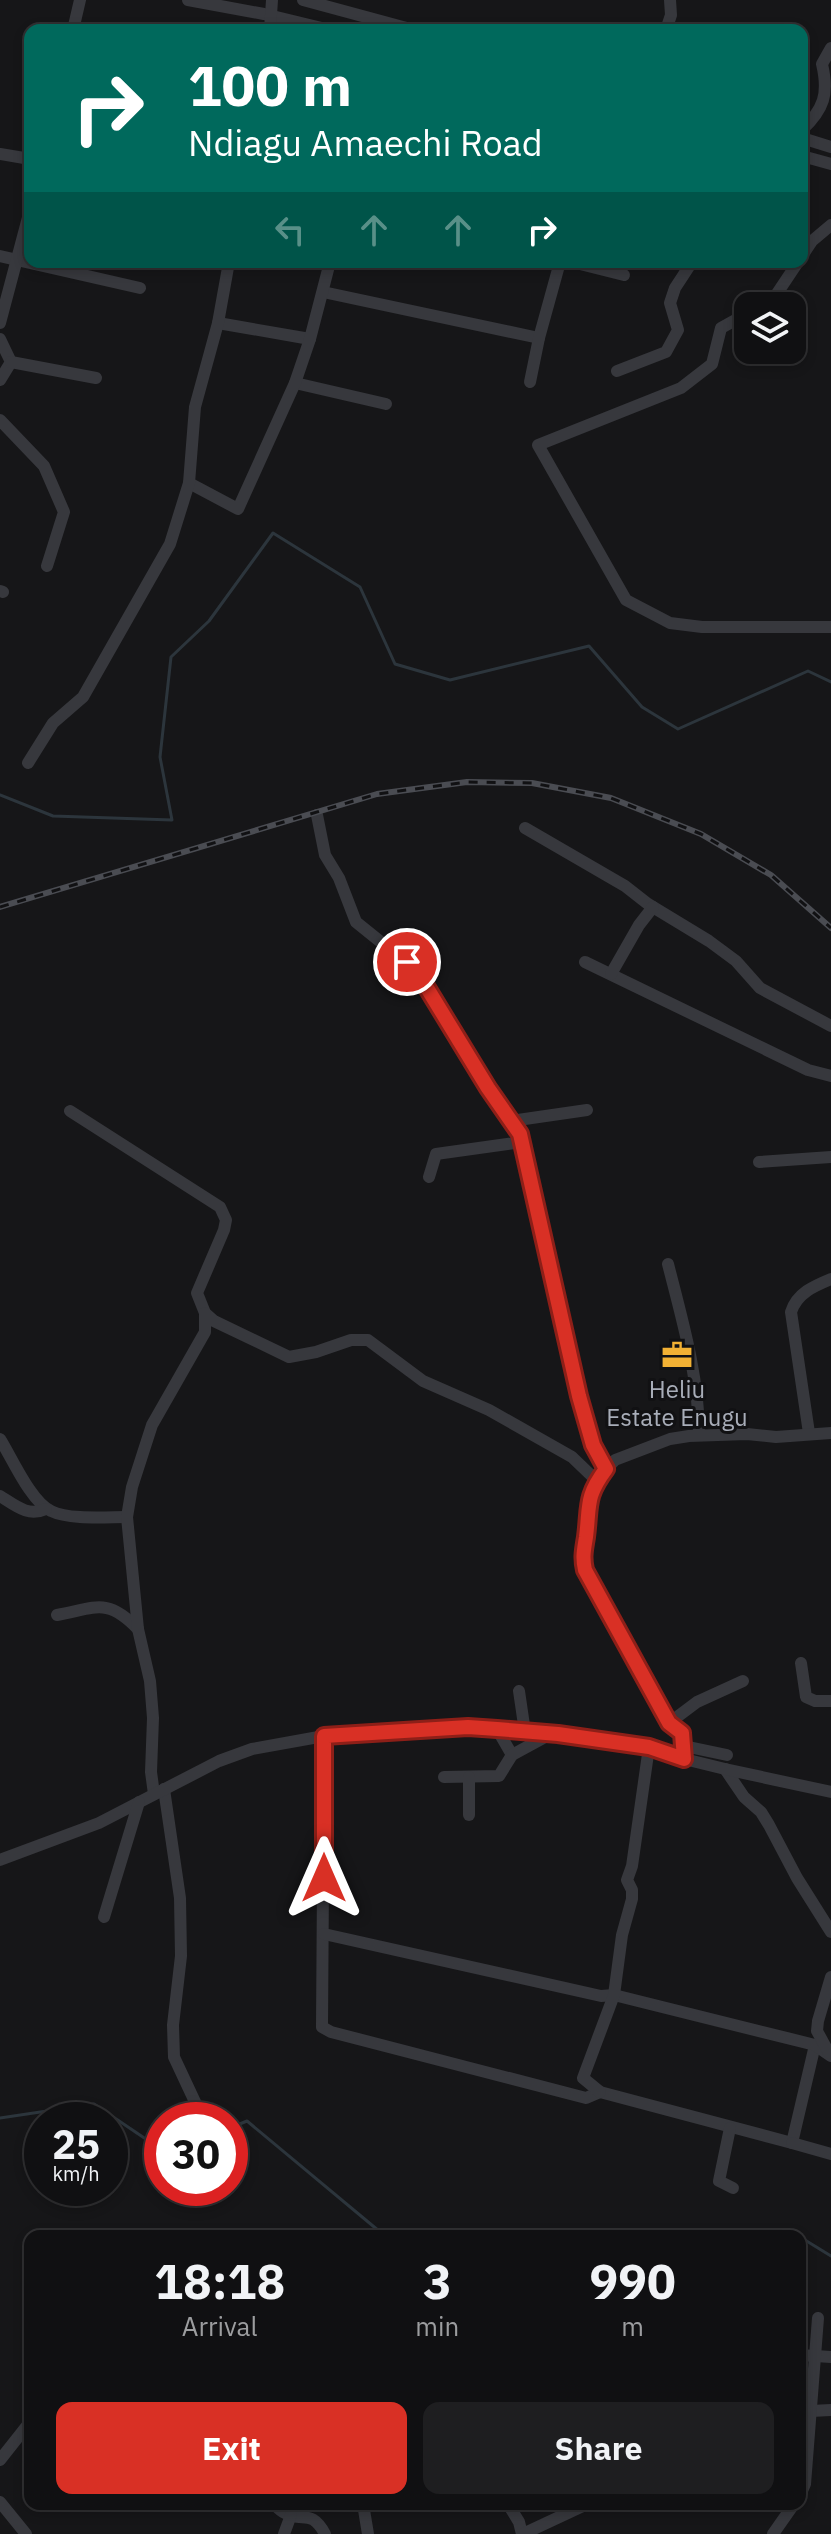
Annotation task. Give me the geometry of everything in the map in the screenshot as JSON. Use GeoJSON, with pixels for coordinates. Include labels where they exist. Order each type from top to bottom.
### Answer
{"type":"FeatureCollection","features":[{"type":"Feature","properties":{"kind":"street"},"geometry":{"type":"LineString","coordinates":[[74,24],[80,0]]}},
{"type":"Feature","properties":{"kind":"street"},"geometry":{"type":"LineString","coordinates":[[188,0],[306,24]]}},
{"type":"Feature","properties":{"kind":"street"},"geometry":{"type":"LineString","coordinates":[[271,24],[272,0]]}},
{"type":"Feature","properties":{"kind":"street"},"geometry":{"type":"LineString","coordinates":[[303,0],[392,24]]}},
{"type":"Feature","properties":{"kind":"street"},"geometry":{"type":"LineString","coordinates":[[668,24],[670,0]]}},
{"type":"Feature","properties":{"kind":"street"},"geometry":{"type":"LineString","coordinates":[[808,124],[819,114],[826,82],[822,64],[831,48]]}},
{"type":"Feature","properties":{"kind":"street"},"geometry":{"type":"LineString","coordinates":[[808,140],[831,147]]}},
{"type":"Feature","properties":{"kind":"street"},"geometry":{"type":"LineString","coordinates":[[0,154],[24,158]]}},
{"type":"Feature","properties":{"kind":"street"},"geometry":{"type":"LineString","coordinates":[[808,158],[831,164]]}},
{"type":"Feature","properties":{"kind":"street"},"geometry":{"type":"LineString","coordinates":[[808,247],[831,225]]}},
{"type":"Feature","properties":{"kind":"street"},"geometry":{"type":"LineString","coordinates":[[0,323],[24,232]]}},
{"type":"Feature","properties":{"kind":"street"},"geometry":{"type":"LineString","coordinates":[[0,256],[24,263]]}},
{"type":"Feature","properties":{"kind":"street"},"geometry":{"type":"LineString","coordinates":[[48,268],[140,288]]}},
{"type":"Feature","properties":{"kind":"street"},"geometry":{"type":"LineString","coordinates":[[28,763],[53,723],[83,697],[170,544],[189,483],[195,407],[218,323],[228,268]]}},
{"type":"Feature","properties":{"kind":"street"},"geometry":{"type":"LineString","coordinates":[[189,483],[238,509],[295,383],[329,268]]}},
{"type":"Feature","properties":{"kind":"street"},"geometry":{"type":"LineString","coordinates":[[530,382],[558,268]]}},
{"type":"Feature","properties":{"kind":"street"},"geometry":{"type":"LineString","coordinates":[[596,268],[624,275]]}},
{"type":"Feature","properties":{"kind":"street"},"geometry":{"type":"LineString","coordinates":[[617,371],[666,352],[678,330],[670,303],[675,288],[688,268]]}},
{"type":"Feature","properties":{"kind":"street"},"geometry":{"type":"LineString","coordinates":[[778,292],[794,268]]}},
{"type":"Feature","properties":{"kind":"street"},"geometry":{"type":"LineString","coordinates":[[323,292],[539,338]]}},
{"type":"Feature","properties":{"kind":"street"},"geometry":{"type":"LineString","coordinates":[[734,321],[721,328],[712,364],[681,388],[538,445],[626,600],[670,623],[702,627],[831,627]]}},
{"type":"Feature","properties":{"kind":"street"},"geometry":{"type":"LineString","coordinates":[[218,323],[310,339]]}},
{"type":"Feature","properties":{"kind":"street"},"geometry":{"type":"LineString","coordinates":[[0,339],[11,362]]}},
{"type":"Feature","properties":{"kind":"street"},"geometry":{"type":"LineString","coordinates":[[11,362],[96,378]]}},
{"type":"Feature","properties":{"kind":"street"},"geometry":{"type":"LineString","coordinates":[[0,380],[11,362]]}},
{"type":"Feature","properties":{"kind":"street"},"geometry":{"type":"LineString","coordinates":[[295,383],[386,404]]}},
{"type":"Feature","properties":{"kind":"street"},"geometry":{"type":"LineString","coordinates":[[0,420],[44,466],[64,512],[47,566]]}},
{"type":"Feature","properties":{"kind":"street"},"geometry":{"type":"LineString","coordinates":[[317,815],[325,855],[339,878],[356,922],[413,968],[522,1142],[579,1396],[593,1445],[606,1469]]}},
{"type":"Feature","properties":{"kind":"street"},"geometry":{"type":"LineString","coordinates":[[525,828],[625,886],[709,941],[736,961],[760,988],[831,1026]]}},
{"type":"Feature","properties":{"kind":"street"},"geometry":{"type":"LineString","coordinates":[[611,974],[653,907]]}},
{"type":"Feature","properties":{"kind":"street"},"geometry":{"type":"LineString","coordinates":[[585,962],[808,1070],[831,1076]]}},
{"type":"Feature","properties":{"kind":"street"},"geometry":{"type":"LineString","coordinates":[[511,1121],[587,1110]]}},
{"type":"Feature","properties":{"kind":"street"},"geometry":{"type":"LineString","coordinates":[[70,1111],[220,1207],[226,1220],[197,1293],[205,1313],[205,1332],[152,1425],[132,1487],[127,1517],[138,1629],[150,1681],[159,1792],[180,1898],[181,1956],[173,2025],[174,2057],[195,2102]]}},
{"type":"Feature","properties":{"kind":"street"},"geometry":{"type":"LineString","coordinates":[[429,1177],[436,1154],[522,1142]]}},
{"type":"Feature","properties":{"kind":"street"},"geometry":{"type":"LineString","coordinates":[[759,1162],[831,1157]]}},
{"type":"Feature","properties":{"kind":"street"},"geometry":{"type":"LineString","coordinates":[[668,1264],[689,1351],[699,1410],[699,1435]]}},
{"type":"Feature","properties":{"kind":"street"},"geometry":{"type":"LineString","coordinates":[[809,1433],[791,1312],[800,1296],[831,1279]]}},
{"type":"Feature","properties":{"kind":"street"},"geometry":{"type":"LineString","coordinates":[[205,1313],[221,1325],[289,1357],[351,1340],[368,1340],[423,1381],[489,1410],[572,1457],[597,1481]]}},
{"type":"Feature","properties":{"kind":"street"},"geometry":{"type":"LineString","coordinates":[[205,1332],[221,1325]]}},
{"type":"Feature","properties":{"kind":"street"},"geometry":{"type":"LineString","coordinates":[[684,1753],[682,1733],[669,1723],[585,1570],[582,1554],[586,1512],[597,1481],[606,1469],[625,1455],[670,1439],[699,1435],[776,1437],[831,1433]]}},
{"type":"Feature","properties":{"kind":"street"},"geometry":{"type":"LineString","coordinates":[[0,1439],[33,1494],[46,1509],[67,1515],[127,1517]]}},
{"type":"Feature","properties":{"kind":"street"},"geometry":{"type":"LineString","coordinates":[[0,1496],[22,1510],[38,1512],[46,1509]]}},
{"type":"Feature","properties":{"kind":"street"},"geometry":{"type":"LineString","coordinates":[[57,1615],[109,1606],[138,1629]]}},
{"type":"Feature","properties":{"kind":"street"},"geometry":{"type":"LineString","coordinates":[[801,1663],[806,1697],[815,1701],[831,1701]]}},
{"type":"Feature","properties":{"kind":"street"},"geometry":{"type":"LineString","coordinates":[[669,1723],[697,1702],[743,1681]]}},
{"type":"Feature","properties":{"kind":"street"},"geometry":{"type":"LineString","coordinates":[[519,1691],[525,1732]]}},
{"type":"Feature","properties":{"kind":"street"},"geometry":{"type":"LineString","coordinates":[[0,1860],[99,1823],[252,1749],[324,1736],[468,1727],[558,1734],[684,1753],[727,1755]]}},
{"type":"Feature","properties":{"kind":"street"},"geometry":{"type":"LineString","coordinates":[[497,1729],[512,1755]]}},
{"type":"Feature","properties":{"kind":"street"},"geometry":{"type":"LineString","coordinates":[[444,1777],[500,1782],[512,1755],[539,1738],[558,1734]]}},
{"type":"Feature","properties":{"kind":"street"},"geometry":{"type":"LineString","coordinates":[[324,1736],[322,2027],[479,2072],[586,2098],[600,2092]]}},
{"type":"Feature","properties":{"kind":"street"},"geometry":{"type":"LineString","coordinates":[[649,1747],[632,1866],[627,1880],[632,1899],[622,1935],[614,1995],[583,2078],[600,2092],[831,2154]]}},
{"type":"Feature","properties":{"kind":"street"},"geometry":{"type":"LineString","coordinates":[[684,1753],[725,1769],[831,1792]]}},
{"type":"Feature","properties":{"kind":"street"},"geometry":{"type":"LineString","coordinates":[[725,1769],[744,1797],[761,1812],[831,1932]]}},
{"type":"Feature","properties":{"kind":"street"},"geometry":{"type":"LineString","coordinates":[[469,1777],[469,1815]]}},
{"type":"Feature","properties":{"kind":"street"},"geometry":{"type":"LineString","coordinates":[[104,1917],[139,1802]]}},
{"type":"Feature","properties":{"kind":"street"},"geometry":{"type":"LineString","coordinates":[[324,1934],[485,1972],[601,1996],[614,1995],[815,2045],[831,2056]]}},
{"type":"Feature","properties":{"kind":"street"},"geometry":{"type":"LineString","coordinates":[[831,1977],[817,2031],[831,2056]]}},
{"type":"Feature","properties":{"kind":"street"},"geometry":{"type":"LineString","coordinates":[[792,2143],[815,2045]]}},
{"type":"Feature","properties":{"kind":"street"},"geometry":{"type":"LineString","coordinates":[[730,2128],[719,2181],[733,2188]]}},
{"type":"Feature","properties":{"kind":"street"},"geometry":{"type":"LineString","coordinates":[[806,2472],[818,2318]]}},
{"type":"Feature","properties":{"kind":"street"},"geometry":{"type":"LineString","coordinates":[[806,2356],[831,2357]]}},
{"type":"Feature","properties":{"kind":"street"},"geometry":{"type":"LineString","coordinates":[[811,2411],[831,2410]]}},
{"type":"Feature","properties":{"kind":"street"},"geometry":{"type":"LineString","coordinates":[[0,2460],[24,2430]]}},
{"type":"Feature","properties":{"kind":"street"},"geometry":{"type":"LineString","coordinates":[[0,2502],[26,2534]]}},
{"type":"Feature","properties":{"kind":"street"},"geometry":{"type":"LineString","coordinates":[[283,2510],[291,2515],[315,2519],[325,2534]]}},
{"type":"Feature","properties":{"kind":"street"},"geometry":{"type":"LineString","coordinates":[[364,2510],[368,2534]]}},
{"type":"Feature","properties":{"kind":"street"},"geometry":{"type":"LineString","coordinates":[[512,2510],[522,2534],[574,2510]]}},
{"type":"Feature","properties":{"kind":"street"},"geometry":{"type":"LineString","coordinates":[[773,2534],[790,2510]]}},
{"type":"Feature","properties":{"kind":"street"},"geometry":{"type":"LineString","coordinates":[[284,2534],[291,2515]]}},
{"type":"Feature","properties":{"kind":"waterway"},"geometry":{"type":"LineString","coordinates":[[0,795],[53,816],[172,820],[160,757],[171,657],[209,621],[273,533],[360,587],[395,664],[450,680],[589,646],[642,707],[678,729],[808,671],[831,682]]}},
{"type":"Feature","properties":{"kind":"waterway"},"geometry":{"type":"LineString","coordinates":[[0,2118],[94,2104],[144,2138]]}},
{"type":"Feature","properties":{"kind":"waterway"},"geometry":{"type":"LineString","coordinates":[[248,2122],[378,2230]]}},
{"type":"Feature","properties":{"kind":"waterway"},"geometry":{"type":"LineString","coordinates":[[806,2241],[831,2256]]}},
{"type":"Feature","properties":{"kind":"railway"},"geometry":{"type":"LineString","coordinates":[[0,907],[377,794],[467,782],[532,783],[611,798],[701,834],[771,875],[831,928]]}},
{"type":"Feature","properties":{"kind":"place","name":"Heliu Estate Enugu"},"geometry":{"type":"Point","coordinates":[677,1355]}},
{"type":"Feature","properties":{"kind":"route"},"geometry":{"type":"LineString","coordinates":[[324,1878],[324,1736],[468,1727],[558,1734],[649,1747],[684,1759],[682,1733],[669,1723],[585,1570],[582,1554],[586,1512],[591,1492],[606,1469],[593,1445],[579,1396],[520,1134],[436,1007],[424,983],[407,962]]}}]}
